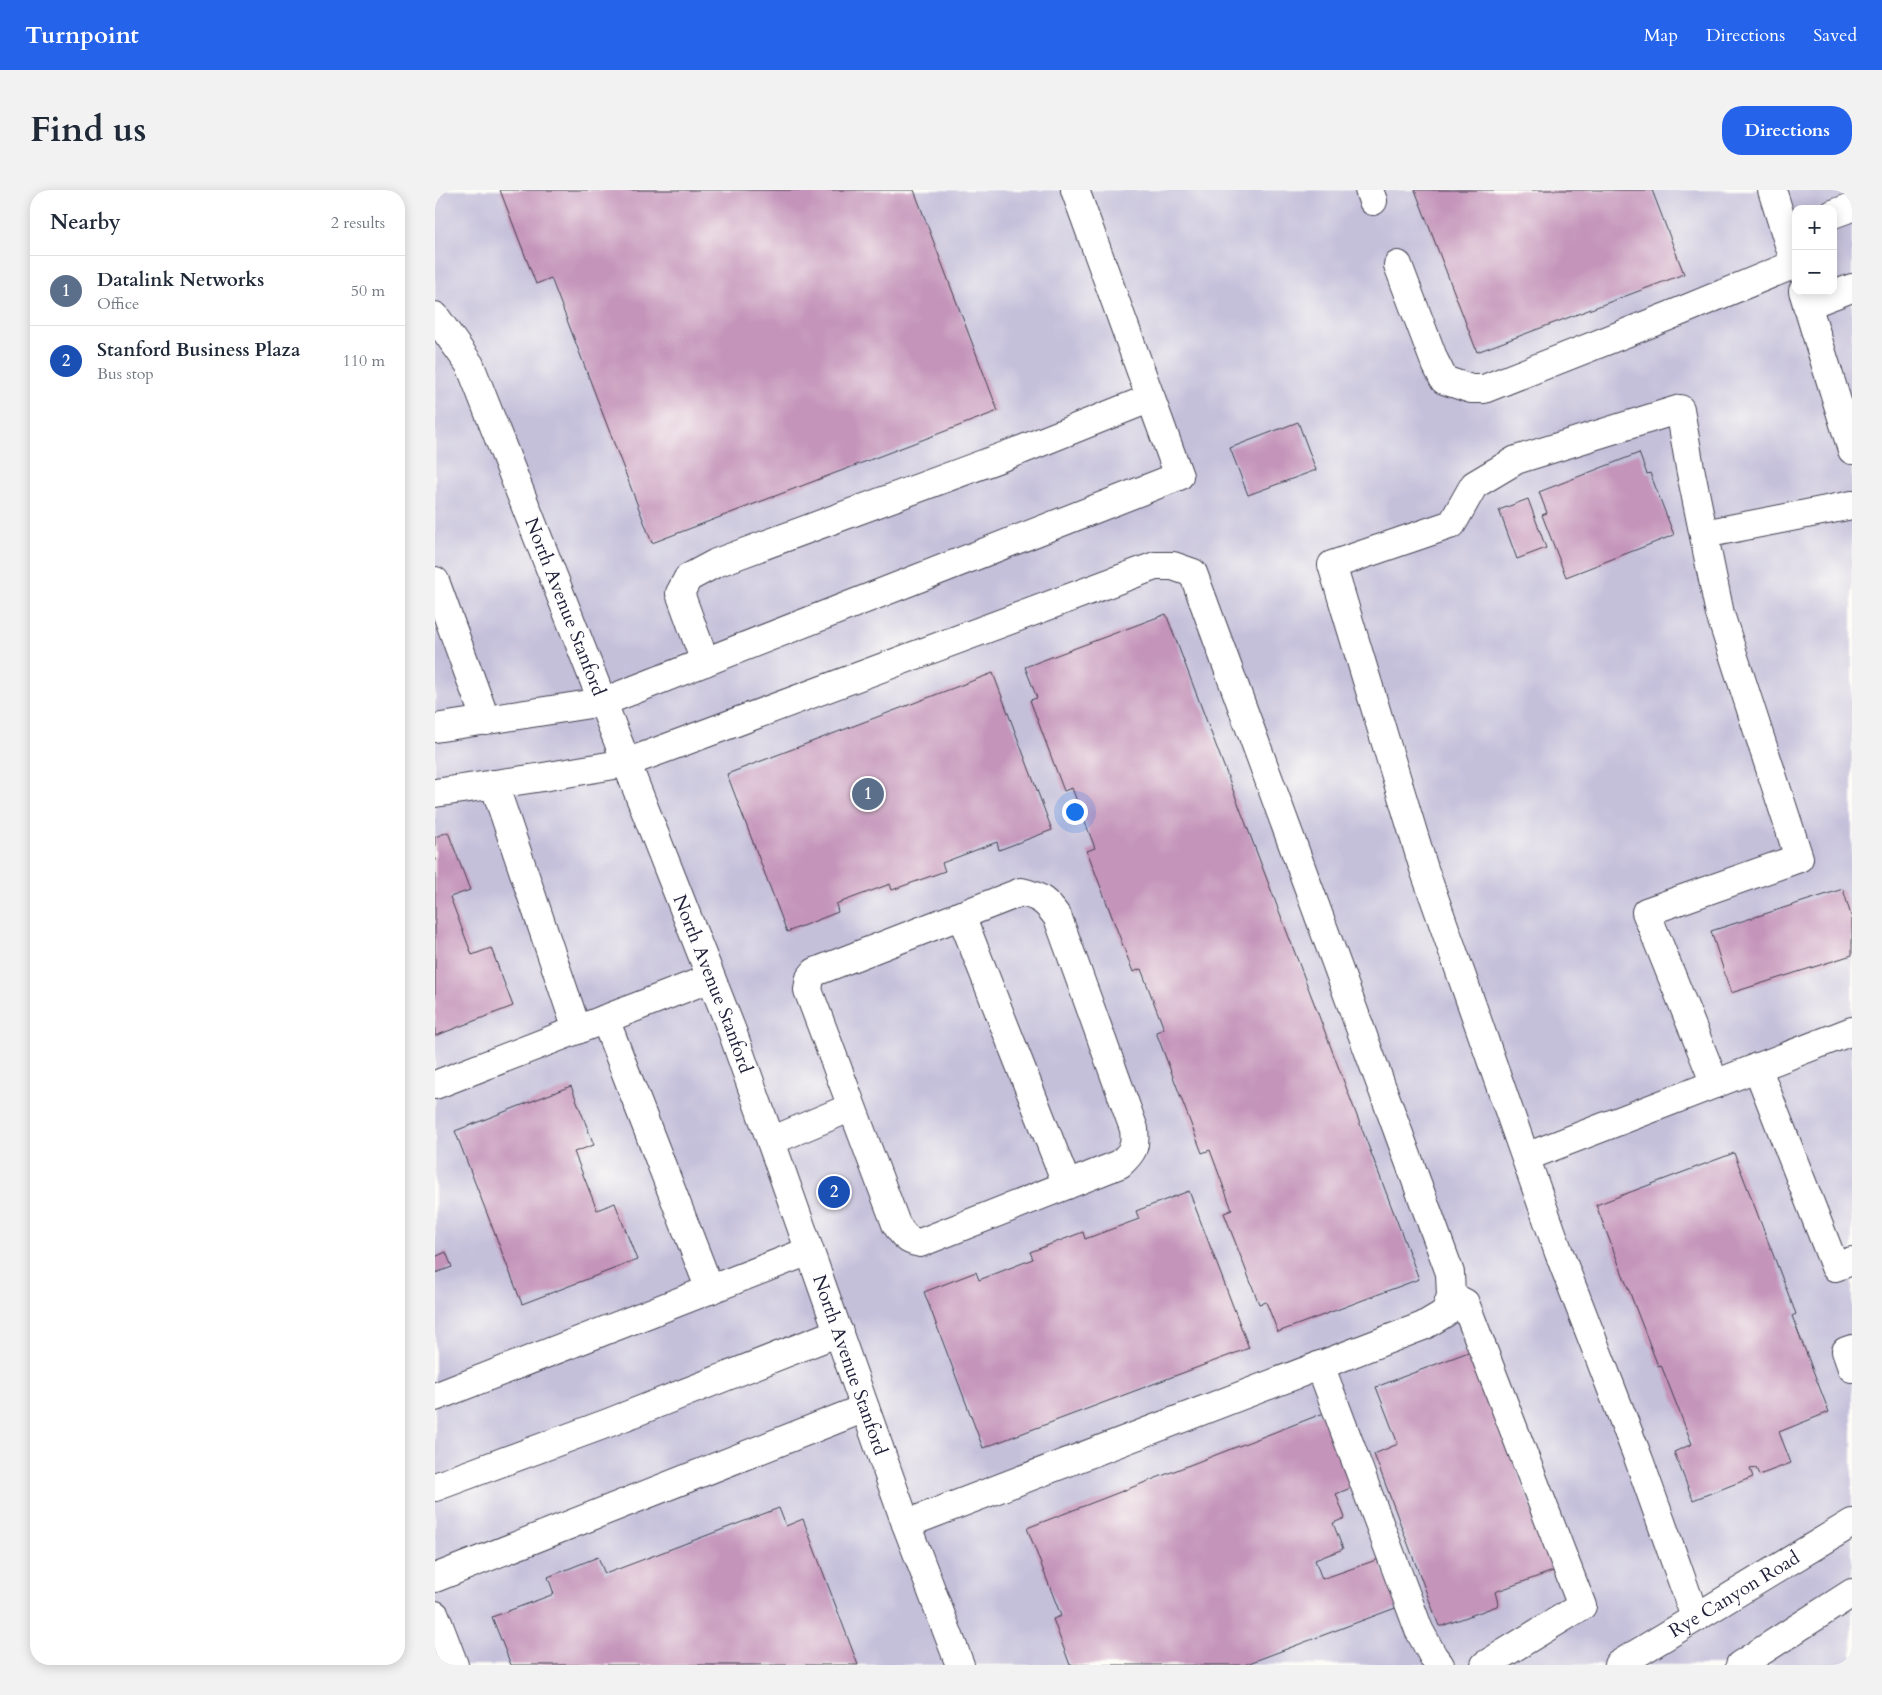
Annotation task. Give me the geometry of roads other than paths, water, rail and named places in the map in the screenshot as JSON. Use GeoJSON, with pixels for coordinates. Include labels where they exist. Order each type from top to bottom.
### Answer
{"type":"FeatureCollection","features":[{"type":"Feature","properties":{"kind":"street"},"geometry":{"type":"LineString","coordinates":[[435,728],[603,702],[1179,476],[1075,190]]}},
{"type":"Feature","properties":{"kind":"street"},"geometry":{"type":"LineString","coordinates":[[1772,190],[1790,231],[1793,250]]}},
{"type":"Feature","properties":{"kind":"street"},"geometry":{"type":"LineString","coordinates":[[1837,213],[1852,207]]}},
{"type":"Feature","properties":{"kind":"street"},"geometry":{"type":"LineString","coordinates":[[1398,265],[1434,360],[1444,380],[1471,389],[1484,389],[1792,266]]}},
{"type":"Feature","properties":{"kind":"street"},"geometry":{"type":"LineString","coordinates":[[1852,288],[1805,298],[1852,450]]}},
{"type":"Feature","properties":{"kind":"street","name":"North Avenue Stanford"},"geometry":{"type":"LineString","coordinates":[[435,316],[470,365],[711,978],[771,1141],[906,1524],[960,1665]]}},
{"type":"Feature","properties":{"kind":"street"},"geometry":{"type":"LineString","coordinates":[[705,662],[680,592],[688,578],[716,563],[1021,450],[1151,398]]}},
{"type":"Feature","properties":{"kind":"street"},"geometry":{"type":"LineString","coordinates":[[1695,1617],[1639,1460],[1559,1253],[1424,869],[1332,565],[1452,524],[1474,485],[1516,460],[1680,409],[1720,614],[1799,858],[1646,912],[1715,1084]]}},
{"type":"Feature","properties":{"kind":"street"},"geometry":{"type":"LineString","coordinates":[[1704,534],[1852,505]]}},
{"type":"Feature","properties":{"kind":"street"},"geometry":{"type":"LineString","coordinates":[[435,793],[626,763],[1155,566],[1173,566],[1193,573],[1450,1273],[1451,1296],[1445,1314],[1423,1326],[906,1524]]}},
{"type":"Feature","properties":{"kind":"street"},"geometry":{"type":"LineString","coordinates":[[435,581],[486,720]]}},
{"type":"Feature","properties":{"kind":"street"},"geometry":{"type":"LineString","coordinates":[[494,784],[577,1030]]}},
{"type":"Feature","properties":{"kind":"street"},"geometry":{"type":"LineString","coordinates":[[1021,892],[1036,895],[1049,906],[1058,918],[1134,1129],[1135,1140],[1131,1154],[1120,1164],[921,1243],[910,1242],[896,1224],[852,1107],[809,990],[809,978],[815,972],[1021,892]]}},
{"type":"Feature","properties":{"kind":"street"},"geometry":{"type":"LineString","coordinates":[[961,915],[1067,1185]]}},
{"type":"Feature","properties":{"kind":"street"},"geometry":{"type":"LineString","coordinates":[[435,1086],[711,978]]}},
{"type":"Feature","properties":{"kind":"street"},"geometry":{"type":"LineString","coordinates":[[605,1019],[710,1290]]}},
{"type":"Feature","properties":{"kind":"street"},"geometry":{"type":"LineString","coordinates":[[1526,1157],[1852,1031]]}},
{"type":"Feature","properties":{"kind":"street"},"geometry":{"type":"LineString","coordinates":[[1757,1067],[1835,1267],[1852,1261]]}},
{"type":"Feature","properties":{"kind":"street"},"geometry":{"type":"LineString","coordinates":[[771,1141],[852,1107]]}},
{"type":"Feature","properties":{"kind":"street"},"geometry":{"type":"LineString","coordinates":[[435,1397],[809,1251]]}},
{"type":"Feature","properties":{"kind":"street"},"geometry":{"type":"LineString","coordinates":[[1451,1296],[1465,1303],[1582,1606],[1485,1665]]}},
{"type":"Feature","properties":{"kind":"street"},"geometry":{"type":"LineString","coordinates":[[435,1487],[608,1423],[839,1332]]}},
{"type":"Feature","properties":{"kind":"street"},"geometry":{"type":"LineString","coordinates":[[1852,1349],[1846,1351],[1852,1368]]}},
{"type":"Feature","properties":{"kind":"street"},"geometry":{"type":"LineString","coordinates":[[1320,1365],[1430,1662]]}},
{"type":"Feature","properties":{"kind":"street"},"geometry":{"type":"LineString","coordinates":[[435,1578],[865,1408]]}},
{"type":"Feature","properties":{"kind":"street","name":"Rye Canyon Road"},"geometry":{"type":"LineString","coordinates":[[1618,1665],[1852,1522]]}},
{"type":"Feature","properties":{"kind":"street"},"geometry":{"type":"LineString","coordinates":[[1740,1665],[1852,1594]]}},
{"type":"Feature","properties":{"kind":"street"},"geometry":{"type":"LineString","coordinates":[[435,1615],[454,1665]]}},
{"type":"Feature","properties":{"kind":"place","name":"Datalink Networks"},"geometry":{"type":"Point","coordinates":[868,794]}},
{"type":"Feature","properties":{"kind":"place","name":"Stanford Business Plaza"},"geometry":{"type":"Point","coordinates":[834,1192]}}]}
